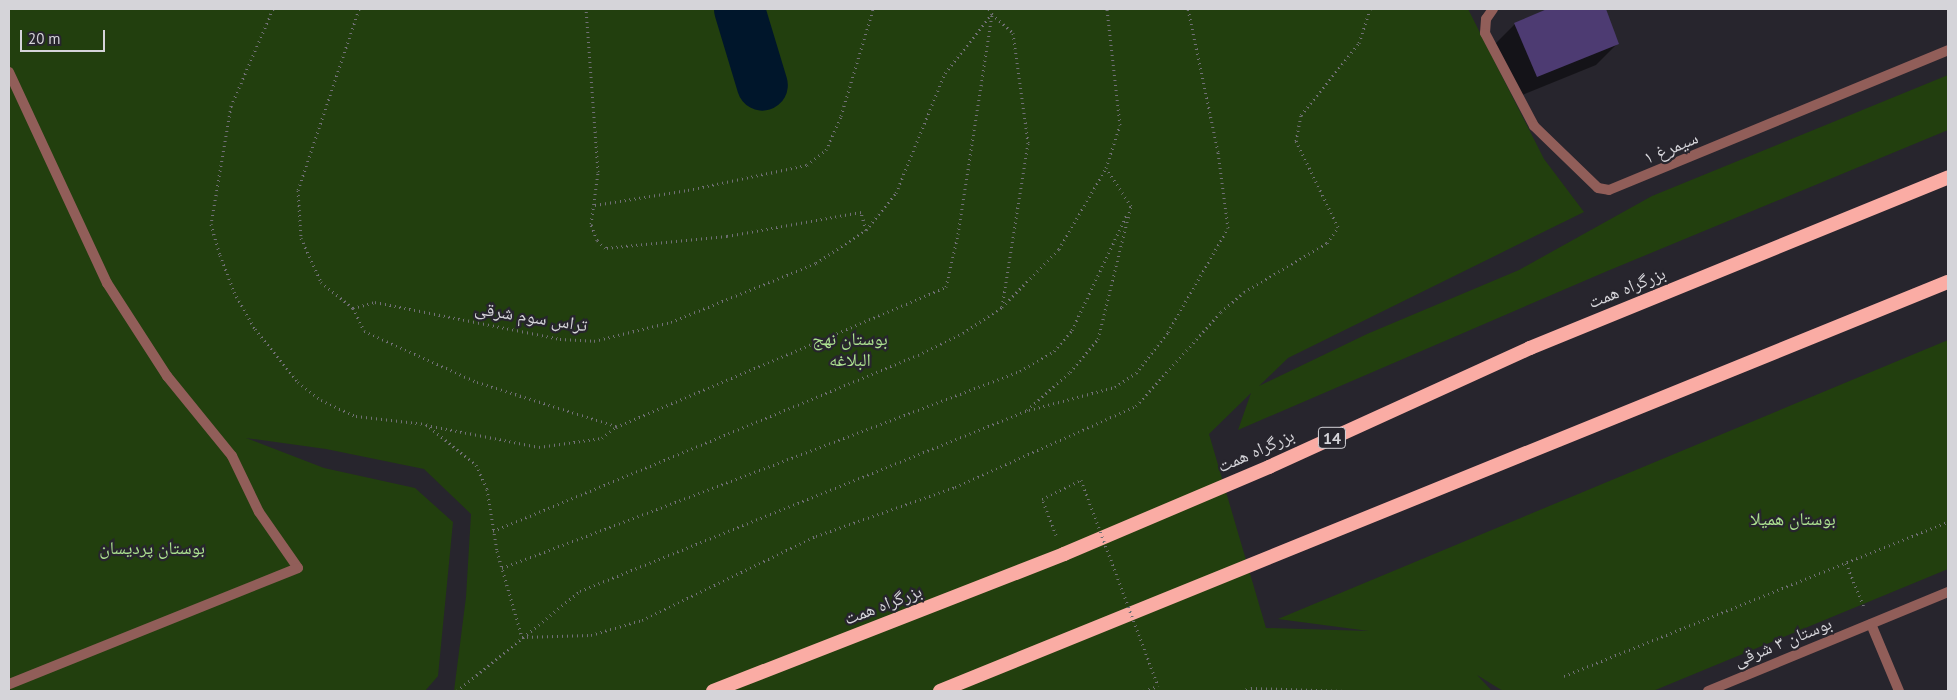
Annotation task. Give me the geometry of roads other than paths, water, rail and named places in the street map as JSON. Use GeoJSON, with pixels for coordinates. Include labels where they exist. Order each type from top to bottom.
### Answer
{"type":"FeatureCollection","features":[{"type":"Feature","properties":{"kind":"highway","name":"بزرگراه همت"},"geometry":{"type":"LineString","coordinates":[[713,691],[1064,554],[1269,467],[1530,348],[1948,177]]}},
{"type":"Feature","properties":{"kind":"highway"},"geometry":{"type":"LineString","coordinates":[[940,691],[1948,282]]}},
{"type":"Feature","properties":{"kind":"street","name":"سیمرغ ۱"},"geometry":{"type":"LineString","coordinates":[[1493,9],[1486,19],[1485,33],[1534,126],[1598,188],[1608,190],[1948,50]]}},
{"type":"Feature","properties":{"kind":"street"},"geometry":{"type":"LineString","coordinates":[[9,72],[108,283],[167,376],[232,456],[259,512],[298,568],[9,684]]}},
{"type":"Feature","properties":{"kind":"street","name":"بوستان ۳ شرقی"},"geometry":{"type":"LineString","coordinates":[[1708,691],[1948,592]]}},
{"type":"Feature","properties":{"kind":"street"},"geometry":{"type":"LineString","coordinates":[[1871,624],[1899,691]]}},
{"type":"Feature","properties":{"kind":"waterway"},"geometry":{"type":"LineString","coordinates":[[739,9],[762,85]]}},
{"type":"Feature","properties":{"kind":"park label","name":"بوستان نهج البلاغه"},"geometry":{"type":"Point","coordinates":[850,350]}},
{"type":"Feature","properties":{"kind":"park label","name":"بوستان همیلا"},"geometry":{"type":"Point","coordinates":[1793,519]}},
{"type":"Feature","properties":{"kind":"park label","name":"بوستان پردیسان"},"geometry":{"type":"Point","coordinates":[152,548]}}]}
